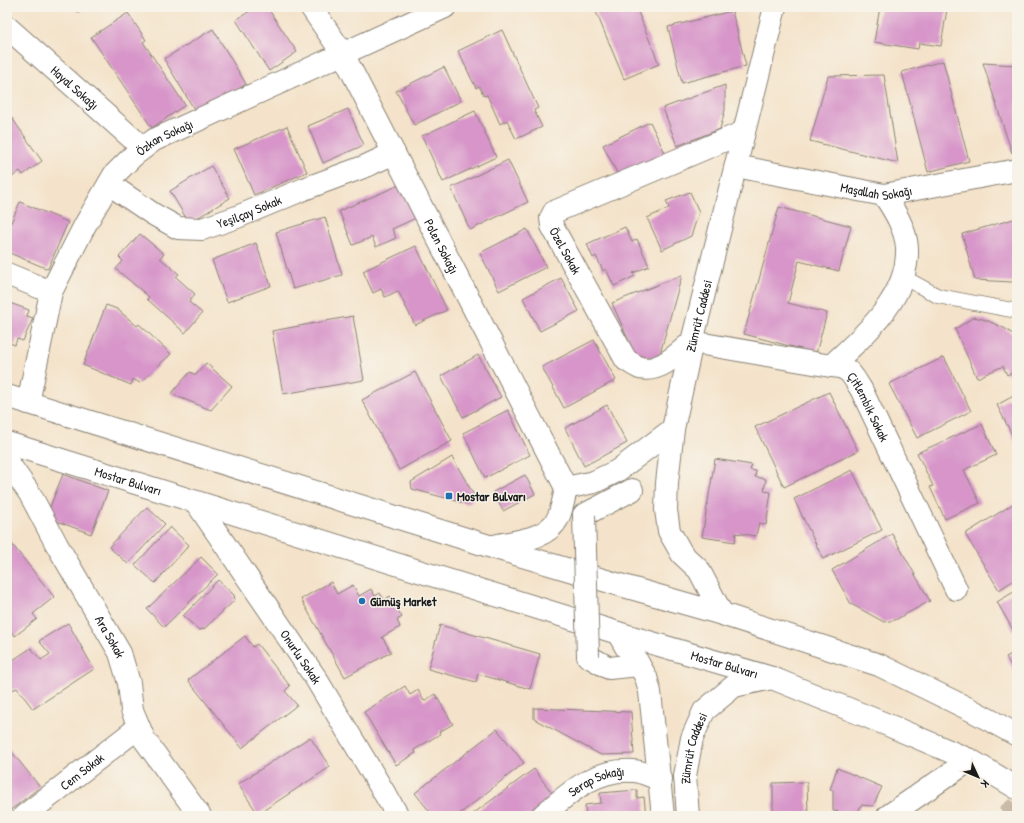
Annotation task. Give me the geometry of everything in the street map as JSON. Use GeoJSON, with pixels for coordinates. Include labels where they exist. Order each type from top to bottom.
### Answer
{"type":"FeatureCollection","features":[{"type":"Feature","properties":{"kind":"street","name":"Polen Sokağı"},"geometry":{"type":"LineString","coordinates":[[311,7],[343,54],[566,488]]}},
{"type":"Feature","properties":{"kind":"street","name":"Özkan Sokağı"},"geometry":{"type":"LineString","coordinates":[[28,403],[51,292],[85,224],[109,184],[119,170],[133,156],[154,140],[445,7]]}},
{"type":"Feature","properties":{"kind":"street","name":"Zümrüt Caddesi"},"geometry":{"type":"LineString","coordinates":[[722,614],[699,570],[682,554],[668,531],[666,510],[673,429],[692,342],[775,7]]}},
{"type":"Feature","properties":{"kind":"street","name":"Hayal Sokağı"},"geometry":{"type":"LineString","coordinates":[[7,27],[143,148]]}},
{"type":"Feature","properties":{"kind":"street","name":"Özel Sokak"},"geometry":{"type":"LineString","coordinates":[[692,342],[666,362],[652,368],[640,368],[626,360],[552,226],[550,218],[554,212],[744,132]]}},
{"type":"Feature","properties":{"kind":"street","name":"Yeşilçay Sokak"},"geometry":{"type":"LineString","coordinates":[[109,184],[153,214],[178,228],[202,229],[237,217],[304,189],[366,166],[394,153]]}},
{"type":"Feature","properties":{"kind":"street","name":"Maşallah Sokağı"},"geometry":{"type":"LineString","coordinates":[[736,166],[884,194],[1017,170]]}},
{"type":"Feature","properties":{"kind":"street"},"geometry":{"type":"LineString","coordinates":[[831,366],[876,322],[893,296],[903,277],[907,247],[897,215],[884,194]]}},
{"type":"Feature","properties":{"kind":"street"},"geometry":{"type":"LineString","coordinates":[[7,274],[51,292]]}},
{"type":"Feature","properties":{"kind":"street","name":"Çitlembik Sokak"},"geometry":{"type":"LineString","coordinates":[[692,342],[843,367],[852,374],[861,389],[956,589]]}},
{"type":"Feature","properties":{"kind":"street"},"geometry":{"type":"LineString","coordinates":[[7,396],[620,586],[722,614],[879,665],[973,711],[1017,735]]}},
{"type":"Feature","properties":{"kind":"street"},"geometry":{"type":"LineString","coordinates":[[492,546],[536,537],[545,532],[557,520],[562,509],[566,488],[594,482],[617,471],[673,429]]}},
{"type":"Feature","properties":{"kind":"street","name":"Mostar Bulvarı"},"geometry":{"type":"LineString","coordinates":[[7,443],[618,633],[772,678],[970,760],[1017,788]]}},
{"type":"Feature","properties":{"kind":"street","name":"Ara Sokak"},"geometry":{"type":"LineString","coordinates":[[7,461],[30,494],[57,545],[120,653],[129,683],[132,710],[144,739],[200,816]]}},
{"type":"Feature","properties":{"kind":"street"},"geometry":{"type":"LineString","coordinates":[[632,490],[584,515],[588,656],[609,668],[639,665]]}},
{"type":"Feature","properties":{"kind":"street","name":"Onurlu Sokak"},"geometry":{"type":"LineString","coordinates":[[196,502],[315,677],[398,816]]}},
{"type":"Feature","properties":{"kind":"street"},"geometry":{"type":"LineString","coordinates":[[618,633],[639,665],[646,678],[650,692],[663,816]]}},
{"type":"Feature","properties":{"kind":"street","name":"Zümrüt Caddesi"},"geometry":{"type":"LineString","coordinates":[[688,816],[686,776],[692,738],[704,711],[734,686],[772,678]]}},
{"type":"Feature","properties":{"kind":"street","name":"Cem Sokak"},"geometry":{"type":"LineString","coordinates":[[24,816],[139,727]]}},
{"type":"Feature","properties":{"kind":"street"},"geometry":{"type":"LineString","coordinates":[[888,816],[970,760]]}},
{"type":"Feature","properties":{"kind":"street","name":"Serap Sokağı"},"geometry":{"type":"LineString","coordinates":[[542,816],[576,787],[607,772],[634,771],[660,779]]}},
{"type":"Feature","properties":{"kind":"lane"},"geometry":{"type":"LineString","coordinates":[[903,277],[938,296],[1017,311]]}},
{"type":"Feature","properties":{"kind":"building"},"geometry":{"type":"Polygon","coordinates":[[[74,7],[85,7],[78,12],[74,7]]]}},
{"type":"Feature","properties":{"kind":"building"},"geometry":{"type":"Polygon","coordinates":[[[256,7],[267,7],[297,52],[269,71],[236,20],[256,7]]]}},
{"type":"Feature","properties":{"kind":"building"},"geometry":{"type":"Polygon","coordinates":[[[594,7],[636,7],[659,64],[624,79],[594,7]]]}},
{"type":"Feature","properties":{"kind":"building"},"geometry":{"type":"Polygon","coordinates":[[[880,7],[935,7],[947,9],[941,46],[919,43],[918,49],[874,42],[880,7]]]}},
{"type":"Feature","properties":{"kind":"building"},"geometry":{"type":"Polygon","coordinates":[[[732,11],[746,66],[682,83],[668,27],[732,11]]]}},
{"type":"Feature","properties":{"kind":"building"},"geometry":{"type":"Polygon","coordinates":[[[128,13],[146,40],[143,42],[185,105],[152,128],[91,37],[128,13]]]}},
{"type":"Feature","properties":{"kind":"building"},"geometry":{"type":"Polygon","coordinates":[[[213,29],[246,84],[197,114],[164,59],[213,29]]]}},
{"type":"Feature","properties":{"kind":"building"},"geometry":{"type":"Polygon","coordinates":[[[502,30],[538,108],[534,110],[542,127],[516,139],[507,120],[500,124],[487,95],[484,96],[479,86],[476,88],[458,51],[502,30]]]}},
{"type":"Feature","properties":{"kind":"building"},"geometry":{"type":"Polygon","coordinates":[[[943,61],[969,161],[928,172],[902,72],[943,61]]]}},
{"type":"Feature","properties":{"kind":"building"},"geometry":{"type":"Polygon","coordinates":[[[983,63],[1017,65],[1017,151],[1012,153],[983,63]]]}},
{"type":"Feature","properties":{"kind":"building"},"geometry":{"type":"Polygon","coordinates":[[[444,67],[461,101],[414,125],[396,91],[444,67]]]}},
{"type":"Feature","properties":{"kind":"building"},"geometry":{"type":"Polygon","coordinates":[[[884,75],[898,163],[810,141],[828,76],[884,75]]]}},
{"type":"Feature","properties":{"kind":"building"},"geometry":{"type":"Polygon","coordinates":[[[725,85],[725,110],[720,129],[677,146],[663,108],[725,85]]]}},
{"type":"Feature","properties":{"kind":"building"},"geometry":{"type":"Polygon","coordinates":[[[348,109],[364,145],[323,163],[308,126],[348,109]]]}},
{"type":"Feature","properties":{"kind":"building"},"geometry":{"type":"Polygon","coordinates":[[[7,111],[42,161],[23,175],[20,171],[8,180],[7,111]]]}},
{"type":"Feature","properties":{"kind":"building"},"geometry":{"type":"Polygon","coordinates":[[[475,111],[496,157],[443,182],[422,136],[475,111]]]}},
{"type":"Feature","properties":{"kind":"building"},"geometry":{"type":"Polygon","coordinates":[[[650,122],[668,159],[621,181],[603,145],[650,122]]]}},
{"type":"Feature","properties":{"kind":"building"},"geometry":{"type":"Polygon","coordinates":[[[287,126],[307,172],[254,195],[234,149],[287,126]]]}},
{"type":"Feature","properties":{"kind":"building"},"geometry":{"type":"Polygon","coordinates":[[[508,160],[528,202],[470,230],[451,188],[508,160]]]}},
{"type":"Feature","properties":{"kind":"building"},"geometry":{"type":"Polygon","coordinates":[[[211,166],[230,198],[189,223],[170,191],[211,166]]]}},
{"type":"Feature","properties":{"kind":"building"},"geometry":{"type":"Polygon","coordinates":[[[402,184],[416,218],[392,229],[396,238],[376,247],[372,237],[353,245],[339,211],[402,184]]]}},
{"type":"Feature","properties":{"kind":"building"},"geometry":{"type":"Polygon","coordinates":[[[690,192],[699,212],[691,236],[662,250],[647,218],[669,208],[666,201],[690,192]]]}},
{"type":"Feature","properties":{"kind":"building"},"geometry":{"type":"Polygon","coordinates":[[[20,202],[68,222],[48,269],[7,252],[7,232],[20,202]]]}},
{"type":"Feature","properties":{"kind":"building"},"geometry":{"type":"Polygon","coordinates":[[[779,207],[851,226],[839,271],[799,261],[788,303],[827,313],[816,353],[744,334],[779,207]]]}},
{"type":"Feature","properties":{"kind":"building"},"geometry":{"type":"Polygon","coordinates":[[[325,217],[342,275],[293,289],[276,232],[325,217]]]}},
{"type":"Feature","properties":{"kind":"building"},"geometry":{"type":"Polygon","coordinates":[[[1017,218],[1017,280],[1012,282],[975,280],[962,234],[1017,218]]]}},
{"type":"Feature","properties":{"kind":"building"},"geometry":{"type":"Polygon","coordinates":[[[625,227],[632,242],[637,239],[649,266],[633,273],[635,276],[614,286],[606,269],[603,271],[596,256],[593,258],[587,244],[625,227]]]}},
{"type":"Feature","properties":{"kind":"building"},"geometry":{"type":"Polygon","coordinates":[[[527,229],[546,267],[499,291],[480,253],[527,229]]]}},
{"type":"Feature","properties":{"kind":"building"},"geometry":{"type":"Polygon","coordinates":[[[140,234],[164,254],[160,258],[179,274],[176,277],[195,294],[189,302],[202,313],[185,333],[147,299],[149,297],[116,269],[123,261],[119,257],[140,234]]]}},
{"type":"Feature","properties":{"kind":"building"},"geometry":{"type":"Polygon","coordinates":[[[256,243],[271,286],[227,302],[212,260],[256,243]]]}},
{"type":"Feature","properties":{"kind":"building"},"geometry":{"type":"Polygon","coordinates":[[[416,246],[447,310],[415,325],[398,291],[385,297],[381,289],[373,293],[363,271],[416,246]]]}},
{"type":"Feature","properties":{"kind":"building"},"geometry":{"type":"Polygon","coordinates":[[[682,275],[659,357],[636,357],[612,303],[682,275]]]}},
{"type":"Feature","properties":{"kind":"building"},"geometry":{"type":"Polygon","coordinates":[[[561,278],[579,311],[540,331],[523,298],[561,278]]]}},
{"type":"Feature","properties":{"kind":"building"},"geometry":{"type":"Polygon","coordinates":[[[7,302],[29,310],[27,316],[33,318],[23,341],[17,339],[15,345],[7,342],[7,302]]]}},
{"type":"Feature","properties":{"kind":"building"},"geometry":{"type":"Polygon","coordinates":[[[106,305],[117,309],[137,326],[139,324],[171,354],[140,383],[133,379],[131,385],[83,365],[106,305]]]}},
{"type":"Feature","properties":{"kind":"building"},"geometry":{"type":"Polygon","coordinates":[[[353,316],[364,380],[283,394],[272,331],[353,316]]]}},
{"type":"Feature","properties":{"kind":"building"},"geometry":{"type":"Polygon","coordinates":[[[974,317],[986,320],[1004,328],[1017,337],[1017,370],[1007,375],[1003,366],[977,378],[955,329],[974,317]]]}},
{"type":"Feature","properties":{"kind":"building"},"geometry":{"type":"Polygon","coordinates":[[[594,340],[616,380],[564,408],[542,367],[594,340]]]}},
{"type":"Feature","properties":{"kind":"building"},"geometry":{"type":"Polygon","coordinates":[[[478,355],[501,397],[463,417],[441,376],[478,355]]]}},
{"type":"Feature","properties":{"kind":"building"},"geometry":{"type":"Polygon","coordinates":[[[944,357],[971,411],[917,438],[889,384],[944,357]]]}},
{"type":"Feature","properties":{"kind":"building"},"geometry":{"type":"Polygon","coordinates":[[[206,363],[232,386],[211,410],[171,394],[190,372],[196,375],[206,363]]]}},
{"type":"Feature","properties":{"kind":"building"},"geometry":{"type":"Polygon","coordinates":[[[415,372],[452,441],[399,470],[362,400],[415,372]]]}},
{"type":"Feature","properties":{"kind":"building"},"geometry":{"type":"Polygon","coordinates":[[[829,392],[858,451],[784,487],[755,427],[829,392]]]}},
{"type":"Feature","properties":{"kind":"building"},"geometry":{"type":"Polygon","coordinates":[[[1017,394],[1017,445],[997,405],[1017,394]]]}},
{"type":"Feature","properties":{"kind":"building"},"geometry":{"type":"Polygon","coordinates":[[[607,405],[627,443],[584,466],[565,428],[607,405]]]}},
{"type":"Feature","properties":{"kind":"building"},"geometry":{"type":"Polygon","coordinates":[[[508,410],[530,455],[485,478],[463,433],[508,410]]]}},
{"type":"Feature","properties":{"kind":"building"},"geometry":{"type":"Polygon","coordinates":[[[982,424],[996,455],[964,470],[980,503],[945,519],[930,487],[933,486],[917,453],[982,424]]]}},
{"type":"Feature","properties":{"kind":"building"},"geometry":{"type":"Polygon","coordinates":[[[452,457],[475,497],[468,504],[412,489],[411,482],[452,457]]]}},
{"type":"Feature","properties":{"kind":"building"},"geometry":{"type":"Polygon","coordinates":[[[715,459],[752,465],[750,470],[756,471],[755,477],[766,479],[764,491],[771,492],[766,525],[759,523],[756,536],[736,533],[735,542],[702,537],[715,459]]]}},
{"type":"Feature","properties":{"kind":"building"},"geometry":{"type":"Polygon","coordinates":[[[852,470],[882,530],[823,559],[794,499],[852,470]]]}},
{"type":"Feature","properties":{"kind":"building"},"geometry":{"type":"Polygon","coordinates":[[[63,474],[108,491],[91,534],[46,517],[63,474]]]}},
{"type":"Feature","properties":{"kind":"building"},"geometry":{"type":"Polygon","coordinates":[[[525,475],[535,494],[503,511],[493,492],[525,475]]]}},
{"type":"Feature","properties":{"kind":"building"},"geometry":{"type":"Polygon","coordinates":[[[1013,504],[1017,510],[1017,578],[999,590],[965,534],[1013,504]]]}},
{"type":"Feature","properties":{"kind":"building"},"geometry":{"type":"Polygon","coordinates":[[[147,507],[165,524],[128,564],[109,547],[147,507]]]}},
{"type":"Feature","properties":{"kind":"building"},"geometry":{"type":"Polygon","coordinates":[[[170,527],[189,545],[155,583],[135,565],[170,527]]]}},
{"type":"Feature","properties":{"kind":"building"},"geometry":{"type":"Polygon","coordinates":[[[892,534],[930,601],[895,620],[884,622],[851,604],[832,570],[892,534]]]}},
{"type":"Feature","properties":{"kind":"building"},"geometry":{"type":"Polygon","coordinates":[[[7,538],[54,597],[33,614],[37,619],[15,636],[7,626],[7,538]]]}},
{"type":"Feature","properties":{"kind":"building"},"geometry":{"type":"Polygon","coordinates":[[[201,557],[218,574],[164,627],[147,609],[201,557]]]}},
{"type":"Feature","properties":{"kind":"building"},"geometry":{"type":"Polygon","coordinates":[[[218,580],[234,595],[235,600],[204,629],[199,630],[183,616],[218,580]]]}},
{"type":"Feature","properties":{"kind":"building"},"geometry":{"type":"Polygon","coordinates":[[[331,582],[337,594],[353,585],[359,596],[371,589],[375,596],[380,593],[384,600],[390,596],[402,617],[397,620],[400,627],[382,637],[391,652],[345,677],[301,599],[331,582]]]}},
{"type":"Feature","properties":{"kind":"building"},"geometry":{"type":"Polygon","coordinates":[[[1017,590],[1017,637],[997,602],[1017,590]]]}},
{"type":"Feature","properties":{"kind":"building"},"geometry":{"type":"Polygon","coordinates":[[[68,623],[94,669],[33,709],[17,688],[12,690],[7,681],[7,664],[31,648],[41,660],[50,654],[39,641],[68,623]]]}},
{"type":"Feature","properties":{"kind":"building"},"geometry":{"type":"Polygon","coordinates":[[[440,625],[540,654],[530,689],[478,674],[476,682],[428,669],[440,625]]]}},
{"type":"Feature","properties":{"kind":"building"},"geometry":{"type":"Polygon","coordinates":[[[245,636],[253,647],[257,644],[290,686],[285,691],[297,705],[242,748],[188,680],[245,636]]]}},
{"type":"Feature","properties":{"kind":"building"},"geometry":{"type":"Polygon","coordinates":[[[1017,651],[1017,677],[1006,657],[1017,651]]]}},
{"type":"Feature","properties":{"kind":"building"},"geometry":{"type":"Polygon","coordinates":[[[405,686],[410,695],[418,690],[424,701],[435,694],[453,724],[414,750],[416,753],[396,765],[364,712],[405,686]]]}},
{"type":"Feature","properties":{"kind":"building"},"geometry":{"type":"Polygon","coordinates":[[[534,708],[631,712],[634,754],[601,755],[534,719],[534,708]]]}},
{"type":"Feature","properties":{"kind":"building"},"geometry":{"type":"Polygon","coordinates":[[[497,729],[524,763],[457,816],[433,816],[415,793],[497,729]]]}},
{"type":"Feature","properties":{"kind":"building"},"geometry":{"type":"Polygon","coordinates":[[[310,737],[330,767],[258,814],[238,784],[310,737]]]}},
{"type":"Feature","properties":{"kind":"building"},"geometry":{"type":"Polygon","coordinates":[[[7,746],[40,787],[7,813],[7,746]]]}},
{"type":"Feature","properties":{"kind":"building"},"geometry":{"type":"Polygon","coordinates":[[[837,768],[882,787],[873,806],[861,805],[857,814],[833,811],[833,790],[830,790],[837,768]]]}},
{"type":"Feature","properties":{"kind":"building"},"geometry":{"type":"Polygon","coordinates":[[[534,769],[557,800],[535,816],[470,816],[534,769]]]}},
{"type":"Feature","properties":{"kind":"building"},"geometry":{"type":"Polygon","coordinates":[[[807,782],[808,814],[773,815],[773,783],[807,782]]]}},
{"type":"Feature","properties":{"kind":"building"},"geometry":{"type":"Polygon","coordinates":[[[637,790],[637,798],[644,797],[646,816],[586,816],[585,805],[601,803],[600,793],[637,790]]]}},
{"type":"Feature","properties":{"kind":"tunnel"},"geometry":{"type":"LineString","coordinates":[[1006,816],[1017,807]]}},
{"type":"Feature","properties":{"kind":"place","name":"Mostar Bulvarı"},"geometry":{"type":"Point","coordinates":[449,496]}},
{"type":"Feature","properties":{"kind":"place","name":"Gümüş Market"},"geometry":{"type":"Point","coordinates":[362,601]}}]}
